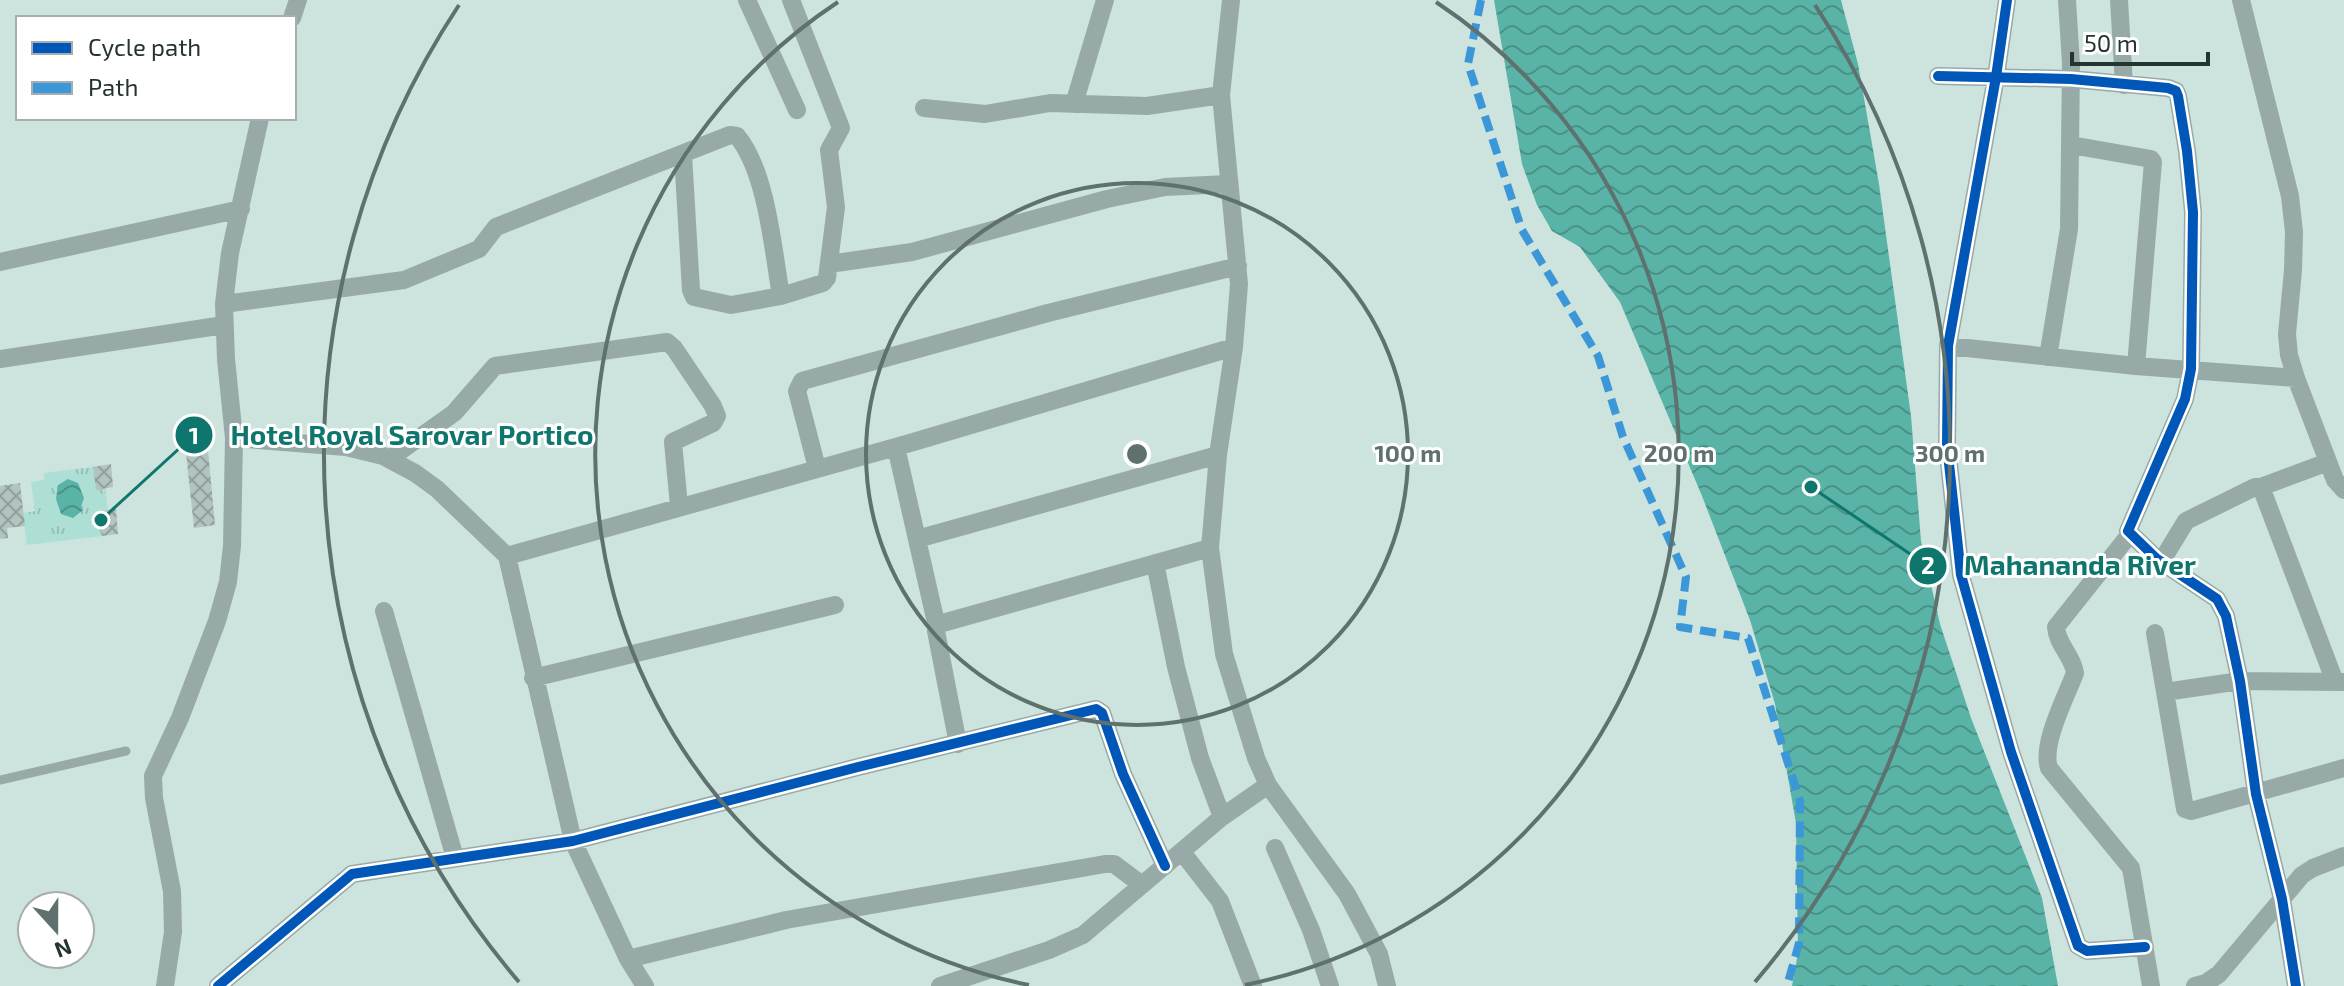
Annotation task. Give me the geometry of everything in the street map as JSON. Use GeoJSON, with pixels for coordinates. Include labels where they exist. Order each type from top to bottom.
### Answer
{"type":"FeatureCollection","features":[{"type":"Feature","properties":{"kind":"street"},"geometry":{"type":"LineString","coordinates":[[747,0],[797,110]]}},
{"type":"Feature","properties":{"kind":"street"},"geometry":{"type":"LineString","coordinates":[[683,155],[691,290],[694,297],[731,305],[781,296],[823,283],[829,264],[836,207],[829,150],[841,128],[791,0]]}},
{"type":"Feature","properties":{"kind":"street"},"geometry":{"type":"LineString","coordinates":[[1074,104],[1105,0]]}},
{"type":"Feature","properties":{"kind":"street"},"geometry":{"type":"LineString","coordinates":[[1231,0],[1221,95],[1238,266],[1234,347],[1218,455],[1210,548],[1224,654],[1256,758],[1268,785],[1347,894],[1379,954],[1383,985]]}},
{"type":"Feature","properties":{"kind":"street"},"geometry":{"type":"LineString","coordinates":[[2007,0],[1948,346],[1947,445],[1961,575],[2011,752],[2078,946],[2087,951],[2145,947]]}},
{"type":"Feature","properties":{"kind":"street"},"geometry":{"type":"LineString","coordinates":[[2048,357],[2069,229],[2071,79],[2067,0]]}},
{"type":"Feature","properties":{"kind":"street"},"geometry":{"type":"LineString","coordinates":[[2119,0],[2124,85]]}},
{"type":"Feature","properties":{"kind":"street"},"geometry":{"type":"LineString","coordinates":[[2241,0],[2290,196],[2294,232],[2287,334],[2296,378],[2335,480],[2344,490]]}},
{"type":"Feature","properties":{"kind":"street"},"geometry":{"type":"LineString","coordinates":[[1938,76],[2071,79],[2172,88],[2178,96],[2193,212],[2191,369],[2185,399],[2128,529],[2161,562],[2217,599],[2222,606],[2240,681],[2256,794],[2282,899],[2296,986]]}},
{"type":"Feature","properties":{"kind":"street"},"geometry":{"type":"LineString","coordinates":[[924,108],[985,114],[1029,106],[1147,106],[1221,95]]}},
{"type":"Feature","properties":{"kind":"street"},"geometry":{"type":"LineString","coordinates":[[165,986],[173,932],[172,891],[154,798],[153,776],[180,718],[217,621],[228,582],[232,546],[234,438],[224,304],[230,253],[260,120]]}},
{"type":"Feature","properties":{"kind":"street"},"geometry":{"type":"LineString","coordinates":[[224,304],[404,280],[479,249],[496,227],[683,155],[723,136],[737,136],[749,154],[766,205],[781,296]]}},
{"type":"Feature","properties":{"kind":"street"},"geometry":{"type":"LineString","coordinates":[[2071,145],[2151,159],[2153,162],[2136,366]]}},
{"type":"Feature","properties":{"kind":"street"},"geometry":{"type":"LineString","coordinates":[[829,264],[923,250],[1107,199],[1165,187],[1228,184]]}},
{"type":"Feature","properties":{"kind":"street"},"geometry":{"type":"LineString","coordinates":[[0,262],[241,209]]}},
{"type":"Feature","properties":{"kind":"street"},"geometry":{"type":"LineString","coordinates":[[817,468],[797,391],[802,381],[1048,313],[1238,266]]}},
{"type":"Feature","properties":{"kind":"street"},"geometry":{"type":"LineString","coordinates":[[0,359],[224,325]]}},
{"type":"Feature","properties":{"kind":"street"},"geometry":{"type":"LineString","coordinates":[[389,459],[454,413],[495,366],[667,342],[674,348],[717,416],[713,423],[673,442],[679,506]]}},
{"type":"Feature","properties":{"kind":"street"},"geometry":{"type":"LineString","coordinates":[[1948,346],[2136,366],[2296,378]]}},
{"type":"Feature","properties":{"kind":"street"},"geometry":{"type":"LineString","coordinates":[[507,556],[896,447],[1234,347]]}},
{"type":"Feature","properties":{"kind":"street"},"geometry":{"type":"LineString","coordinates":[[234,438],[346,447],[389,459],[437,489],[507,556],[573,841],[628,959],[645,986]]}},
{"type":"Feature","properties":{"kind":"street"},"geometry":{"type":"LineString","coordinates":[[896,447],[937,627],[958,744]]}},
{"type":"Feature","properties":{"kind":"street"},"geometry":{"type":"LineString","coordinates":[[917,539],[1218,455]]}},
{"type":"Feature","properties":{"kind":"street"},"geometry":{"type":"LineString","coordinates":[[2161,562],[2186,521],[2255,487],[2328,462]]}},
{"type":"Feature","properties":{"kind":"street"},"geometry":{"type":"LineString","coordinates":[[2165,692],[2240,681],[2340,682],[2261,487]]}},
{"type":"Feature","properties":{"kind":"street"},"geometry":{"type":"LineString","coordinates":[[2130,534],[2058,624],[2057,636],[2073,663],[2075,673],[2048,746],[2046,760],[2049,768],[2131,868],[2151,986]]}},
{"type":"Feature","properties":{"kind":"street"},"geometry":{"type":"LineString","coordinates":[[937,627],[943,622],[1210,548]]}},
{"type":"Feature","properties":{"kind":"street"},"geometry":{"type":"LineString","coordinates":[[1155,563],[1176,667],[1200,758],[1222,817]]}},
{"type":"Feature","properties":{"kind":"street"},"geometry":{"type":"LineString","coordinates":[[533,678],[835,605]]}},
{"type":"Feature","properties":{"kind":"street"},"geometry":{"type":"LineString","coordinates":[[384,611],[455,858]]}},
{"type":"Feature","properties":{"kind":"street"},"geometry":{"type":"LineString","coordinates":[[2155,633],[2185,809],[2191,811],[2344,768]]}},
{"type":"Feature","properties":{"kind":"street"},"geometry":{"type":"LineString","coordinates":[[218,986],[352,874],[573,841],[1096,709],[1100,711],[1123,774],[1165,866]]}},
{"type":"Feature","properties":{"kind":"street"},"geometry":{"type":"LineString","coordinates":[[940,986],[1069,943],[1083,935],[1222,817],[1268,785]]}},
{"type":"Feature","properties":{"kind":"street"},"geometry":{"type":"LineString","coordinates":[[1275,848],[1311,930],[1330,986]]}},
{"type":"Feature","properties":{"kind":"street"},"geometry":{"type":"LineString","coordinates":[[1182,852],[1220,901],[1253,986]]}},
{"type":"Feature","properties":{"kind":"street"},"geometry":{"type":"LineString","coordinates":[[2195,986],[2219,974],[2307,871],[2344,856]]}},
{"type":"Feature","properties":{"kind":"street"},"geometry":{"type":"LineString","coordinates":[[628,959],[786,920],[1105,864],[1114,864],[1142,885]]}},
{"type":"Feature","properties":{"kind":"lane"},"geometry":{"type":"LineString","coordinates":[[0,780],[126,751]]}},
{"type":"Feature","properties":{"kind":"green space"},"geometry":{"type":"Polygon","coordinates":[[[93,467],[96,489],[105,488],[108,510],[102,536],[27,545],[23,513],[35,511],[31,482],[44,480],[44,473],[93,467]]]}},
{"type":"Feature","properties":{"kind":"water"},"geometry":{"type":"Polygon","coordinates":[[[1494,0],[1841,0],[1858,64],[1879,184],[1911,416],[1921,541],[1940,624],[1971,718],[2042,898],[2058,986],[1792,986],[1798,953],[1796,823],[1775,704],[1750,620],[1702,496],[1620,302],[1580,247],[1552,231],[1537,205],[1522,164],[1494,0]]]}},
{"type":"Feature","properties":{"kind":"water"},"geometry":{"type":"Polygon","coordinates":[[[68,479],[78,483],[84,498],[83,510],[73,518],[61,514],[56,499],[58,485],[68,479]]]}},
{"type":"Feature","properties":{"kind":"building"},"geometry":{"type":"Polygon","coordinates":[[[208,450],[215,525],[194,528],[186,453],[208,450]]]}},
{"type":"Feature","properties":{"kind":"building"},"geometry":{"type":"Polygon","coordinates":[[[111,464],[113,487],[96,490],[93,467],[111,464]]]}},
{"type":"Feature","properties":{"kind":"building"},"geometry":{"type":"Polygon","coordinates":[[[20,483],[25,526],[7,528],[8,538],[0,539],[0,486],[20,483]]]}},
{"type":"Feature","properties":{"kind":"building"},"geometry":{"type":"Polygon","coordinates":[[[116,509],[118,534],[102,536],[99,511],[116,509]]]}},
{"type":"Feature","properties":{"kind":"marked path"},"geometry":{"type":"LineString","coordinates":[[1481,0],[1468,64],[1522,230],[1598,356],[1623,437],[1686,577],[1680,627],[1748,638],[1800,801],[1799,943],[1787,986]]}},
{"type":"Feature","properties":{"kind":"cycle path"},"geometry":{"type":"LineString","coordinates":[[2007,0],[1948,346],[1947,445],[1961,575],[2011,752],[2078,946],[2087,951],[2145,947]]}},
{"type":"Feature","properties":{"kind":"cycle path"},"geometry":{"type":"LineString","coordinates":[[1938,76],[2071,79],[2168,88],[2176,91],[2178,96],[2193,212],[2191,369],[2185,399],[2128,531],[2157,559],[2217,599],[2226,616],[2240,681],[2256,794],[2282,899],[2296,986]]}},
{"type":"Feature","properties":{"kind":"cycle path"},"geometry":{"type":"LineString","coordinates":[[218,986],[352,874],[573,841],[1096,709],[1102,713],[1123,774],[1165,866]]}},
{"type":"Feature","properties":{"kind":"place","name":"Mahananda River"},"geometry":{"type":"Point","coordinates":[1811,487]}},
{"type":"Feature","properties":{"kind":"place","name":"Hotel Royal Sarovar Portico"},"geometry":{"type":"Point","coordinates":[101,520]}}]}
